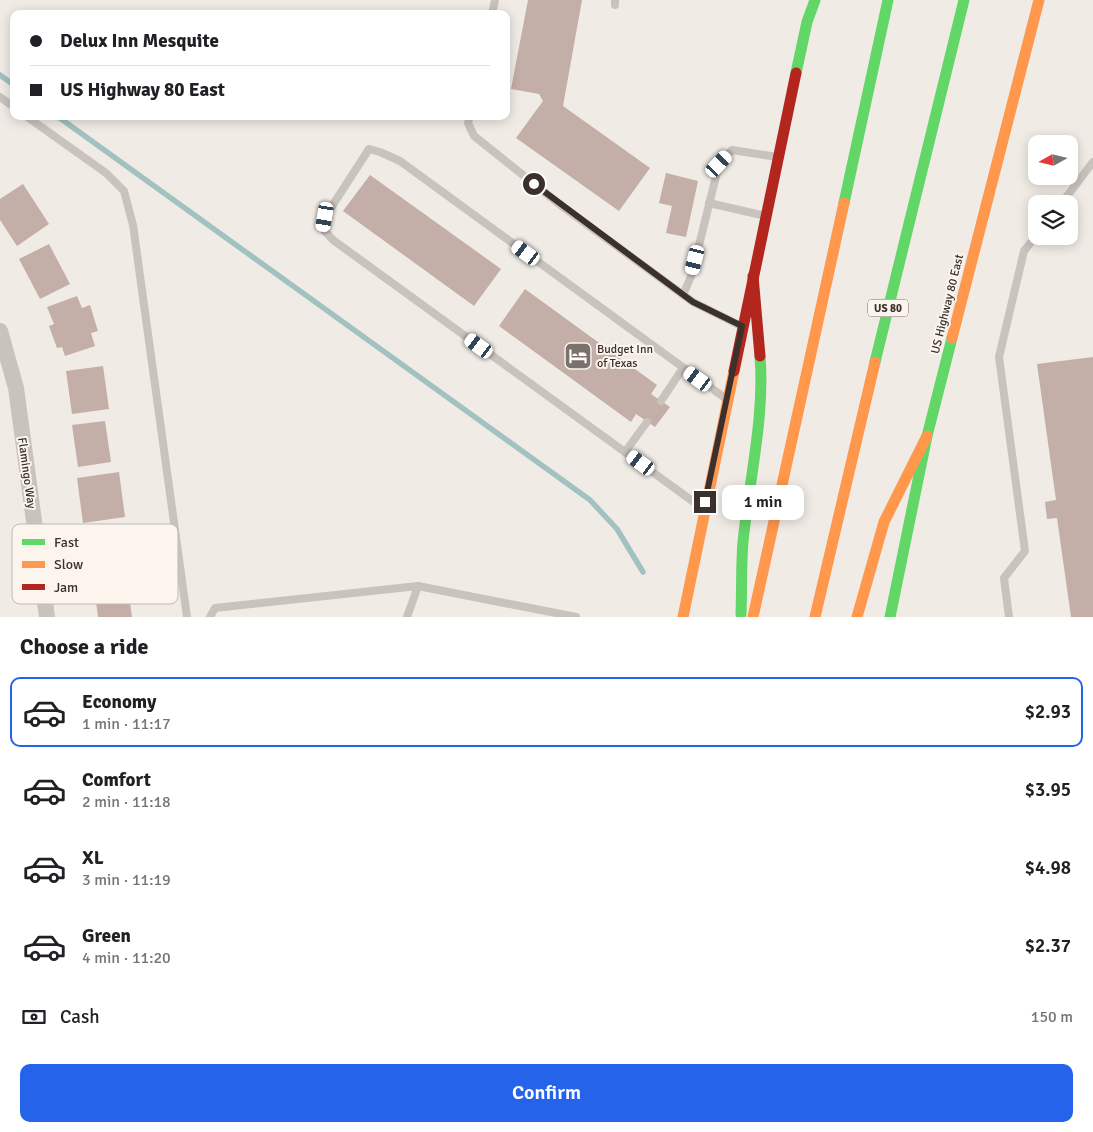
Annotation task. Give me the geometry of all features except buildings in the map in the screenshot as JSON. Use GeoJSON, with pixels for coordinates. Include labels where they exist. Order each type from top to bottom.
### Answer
{"type":"FeatureCollection","features":[{"type":"Feature","properties":{"kind":"main road"},"geometry":{"type":"LineString","coordinates":[[683,617],[742,326],[807,22],[815,0]]}},
{"type":"Feature","properties":{"kind":"main road"},"geometry":{"type":"LineString","coordinates":[[753,617],[888,0]]}},
{"type":"Feature","properties":{"kind":"main road","name":"US 80"},"geometry":{"type":"LineString","coordinates":[[815,617],[904,238],[964,0]]}},
{"type":"Feature","properties":{"kind":"main road","name":"US Highway 80 East"},"geometry":{"type":"LineString","coordinates":[[890,617],[927,436],[1039,0]]}},
{"type":"Feature","properties":{"kind":"main road"},"geometry":{"type":"LineString","coordinates":[[741,617],[743,544],[756,441],[760,371],[753,276]]}},
{"type":"Feature","properties":{"kind":"main road"},"geometry":{"type":"LineString","coordinates":[[857,617],[884,522],[927,436]]}},
{"type":"Feature","properties":{"kind":"street","name":"Flamingo Way"},"geometry":{"type":"LineString","coordinates":[[0,331],[16,388],[34,524]]}},
{"type":"Feature","properties":{"kind":"street","name":"Flamingo Way"},"geometry":{"type":"LineString","coordinates":[[45,604],[47,617]]}},
{"type":"Feature","properties":{"kind":"lane"},"geometry":{"type":"LineString","coordinates":[[32,120],[106,173],[124,191],[133,224],[174,524]]}},
{"type":"Feature","properties":{"kind":"lane"},"geometry":{"type":"LineString","coordinates":[[469,120],[468,123],[474,136],[563,207],[693,302],[742,326]]}},
{"type":"Feature","properties":{"kind":"lane"},"geometry":{"type":"LineString","coordinates":[[704,509],[334,240],[323,229],[325,217],[369,150],[380,152],[400,161],[727,400]]}},
{"type":"Feature","properties":{"kind":"lane"},"geometry":{"type":"LineString","coordinates":[[683,295],[692,274],[719,164],[732,150],[779,158]]}},
{"type":"Feature","properties":{"kind":"lane"},"geometry":{"type":"LineString","coordinates":[[1068,195],[1093,162]]}},
{"type":"Feature","properties":{"kind":"lane"},"geometry":{"type":"LineString","coordinates":[[709,203],[766,216]]}},
{"type":"Feature","properties":{"kind":"lane"},"geometry":{"type":"LineString","coordinates":[[1009,617],[1004,578],[1026,552],[999,356],[1024,251],[1029,245]]}},
{"type":"Feature","properties":{"kind":"lane"},"geometry":{"type":"LineString","coordinates":[[661,401],[683,368]]}},
{"type":"Feature","properties":{"kind":"lane"},"geometry":{"type":"LineString","coordinates":[[625,452],[648,422]]}},
{"type":"Feature","properties":{"kind":"lane"},"geometry":{"type":"LineString","coordinates":[[178,552],[187,617]]}},
{"type":"Feature","properties":{"kind":"lane"},"geometry":{"type":"LineString","coordinates":[[407,617],[418,586]]}},
{"type":"Feature","properties":{"kind":"lane"},"geometry":{"type":"LineString","coordinates":[[210,617],[215,608],[418,586],[576,617]]}},
{"type":"Feature","properties":{"kind":"waterway"},"geometry":{"type":"LineString","coordinates":[[0,75],[10,82]]}},
{"type":"Feature","properties":{"kind":"waterway"},"geometry":{"type":"LineString","coordinates":[[63,120],[590,500],[617,529],[643,572]]}},
{"type":"Feature","properties":{"kind":"traffic: fast"},"geometry":{"type":"LineString","coordinates":[[796,73],[807,22],[815,0]]}},
{"type":"Feature","properties":{"kind":"traffic: fast"},"geometry":{"type":"LineString","coordinates":[[844,203],[888,0]]}},
{"type":"Feature","properties":{"kind":"traffic: fast"},"geometry":{"type":"LineString","coordinates":[[875,362],[964,0]]}},
{"type":"Feature","properties":{"kind":"traffic: fast"},"geometry":{"type":"LineString","coordinates":[[890,617],[927,436],[952,338]]}},
{"type":"Feature","properties":{"kind":"traffic: fast"},"geometry":{"type":"LineString","coordinates":[[741,614],[743,542],[756,449],[760,402],[760,356]]}},
{"type":"Feature","properties":{"kind":"traffic: slow"},"geometry":{"type":"LineString","coordinates":[[952,338],[1039,0]]}},
{"type":"Feature","properties":{"kind":"traffic: slow"},"geometry":{"type":"LineString","coordinates":[[753,617],[844,203]]}},
{"type":"Feature","properties":{"kind":"traffic: slow"},"geometry":{"type":"LineString","coordinates":[[815,617],[875,362]]}},
{"type":"Feature","properties":{"kind":"traffic: slow"},"geometry":{"type":"LineString","coordinates":[[683,617],[734,371]]}},
{"type":"Feature","properties":{"kind":"traffic: slow"},"geometry":{"type":"LineString","coordinates":[[857,617],[884,522],[927,436]]}},
{"type":"Feature","properties":{"kind":"traffic: jam"},"geometry":{"type":"LineString","coordinates":[[734,371],[796,73]]}},
{"type":"Feature","properties":{"kind":"traffic: jam"},"geometry":{"type":"LineString","coordinates":[[753,276],[760,356]]}},
{"type":"Feature","properties":{"kind":"place","name":"Budget Inn of Texas"},"geometry":{"type":"Point","coordinates":[578,356]}},
{"type":"Feature","properties":{"kind":"route"},"geometry":{"type":"LineString","coordinates":[[534,184],[693,302],[742,326],[705,502]]}}]}
